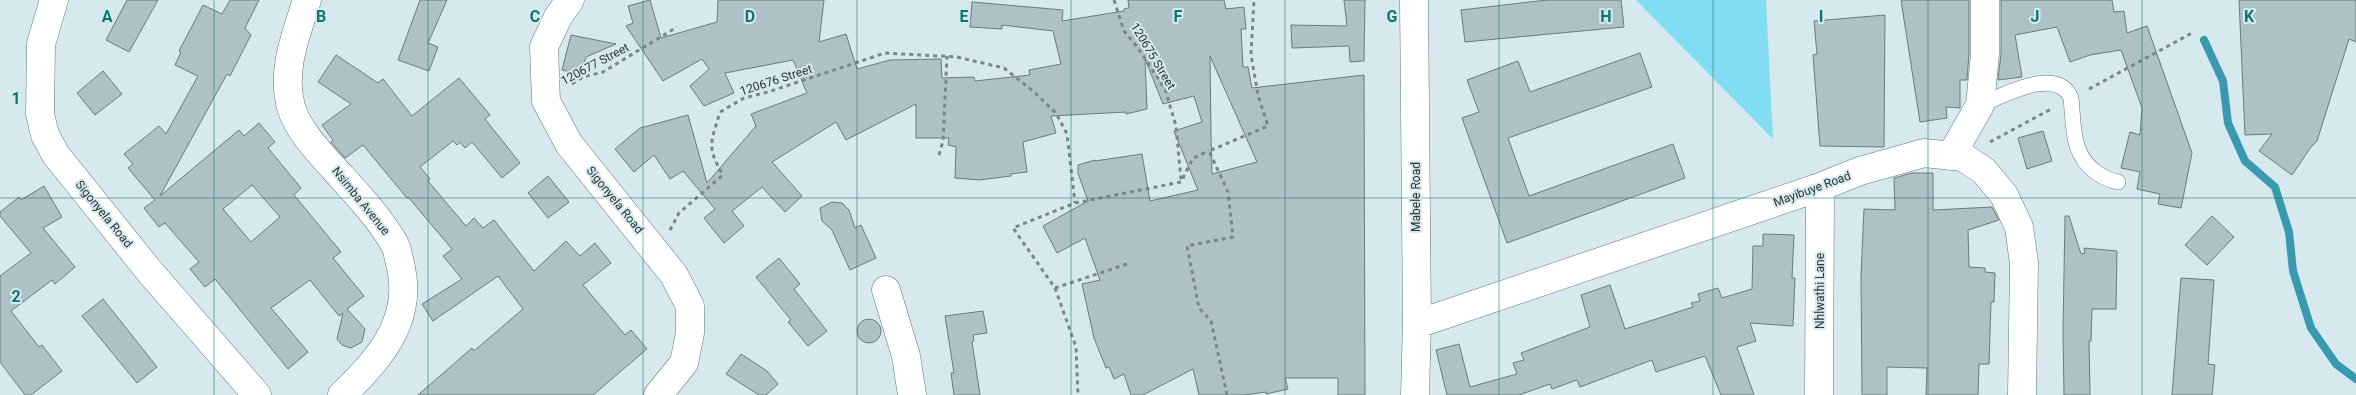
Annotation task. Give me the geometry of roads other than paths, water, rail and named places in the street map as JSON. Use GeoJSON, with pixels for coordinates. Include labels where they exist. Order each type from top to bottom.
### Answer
{"type":"FeatureCollection","features":[{"type":"Feature","properties":{"kind":"street","name":"Sigonyela Road"},"geometry":{"type":"LineString","coordinates":[[54,0],[41,44],[40,114],[45,135],[56,155],[145,265],[257,395]]}},
{"type":"Feature","properties":{"kind":"street","name":"Nsimba Avenue"},"geometry":{"type":"LineString","coordinates":[[307,0],[288,62],[287,86],[292,109],[301,127],[323,157],[370,209],[395,244],[404,280],[402,311],[397,326],[370,368],[342,395]]}},
{"type":"Feature","properties":{"kind":"street","name":"Sigonyela Road"},"geometry":{"type":"LineString","coordinates":[[570,0],[558,16],[544,47],[546,101],[569,144],[674,275],[690,306],[690,333],[684,363],[658,395]]}},
{"type":"Feature","properties":{"kind":"street","name":"Mabele Road"},"geometry":{"type":"LineString","coordinates":[[1414,0],[1417,324],[1415,395]]}},
{"type":"Feature","properties":{"kind":"street"},"geometry":{"type":"LineString","coordinates":[[1951,156],[1980,105],[1986,54],[1985,0]]}},
{"type":"Feature","properties":{"kind":"street","name":"Mayibuye Road"},"geometry":{"type":"LineString","coordinates":[[1417,324],[1820,187],[1860,171],[1924,153],[1963,157],[1984,171],[2004,195],[2018,227],[2024,263],[2022,395]]}},
{"type":"Feature","properties":{"kind":"street","name":"Nhlwathi Lane"},"geometry":{"type":"LineString","coordinates":[[1819,395],[1820,187]]}},
{"type":"Feature","properties":{"kind":"street"},"geometry":{"type":"LineString","coordinates":[[886,290],[906,356],[912,395]]}},
{"type":"Feature","properties":{"kind":"lane"},"geometry":{"type":"LineString","coordinates":[[1980,105],[2034,83],[2054,84],[2069,93],[2071,98],[2074,137],[2079,155],[2091,169],[2100,175],[2118,182]]}},
{"type":"Feature","properties":{"kind":"waterway"},"geometry":{"type":"LineString","coordinates":[[2204,40],[2223,81],[2228,123],[2245,161],[2275,187],[2289,232],[2293,271],[2311,328],[2336,364],[2356,379]]}}]}
